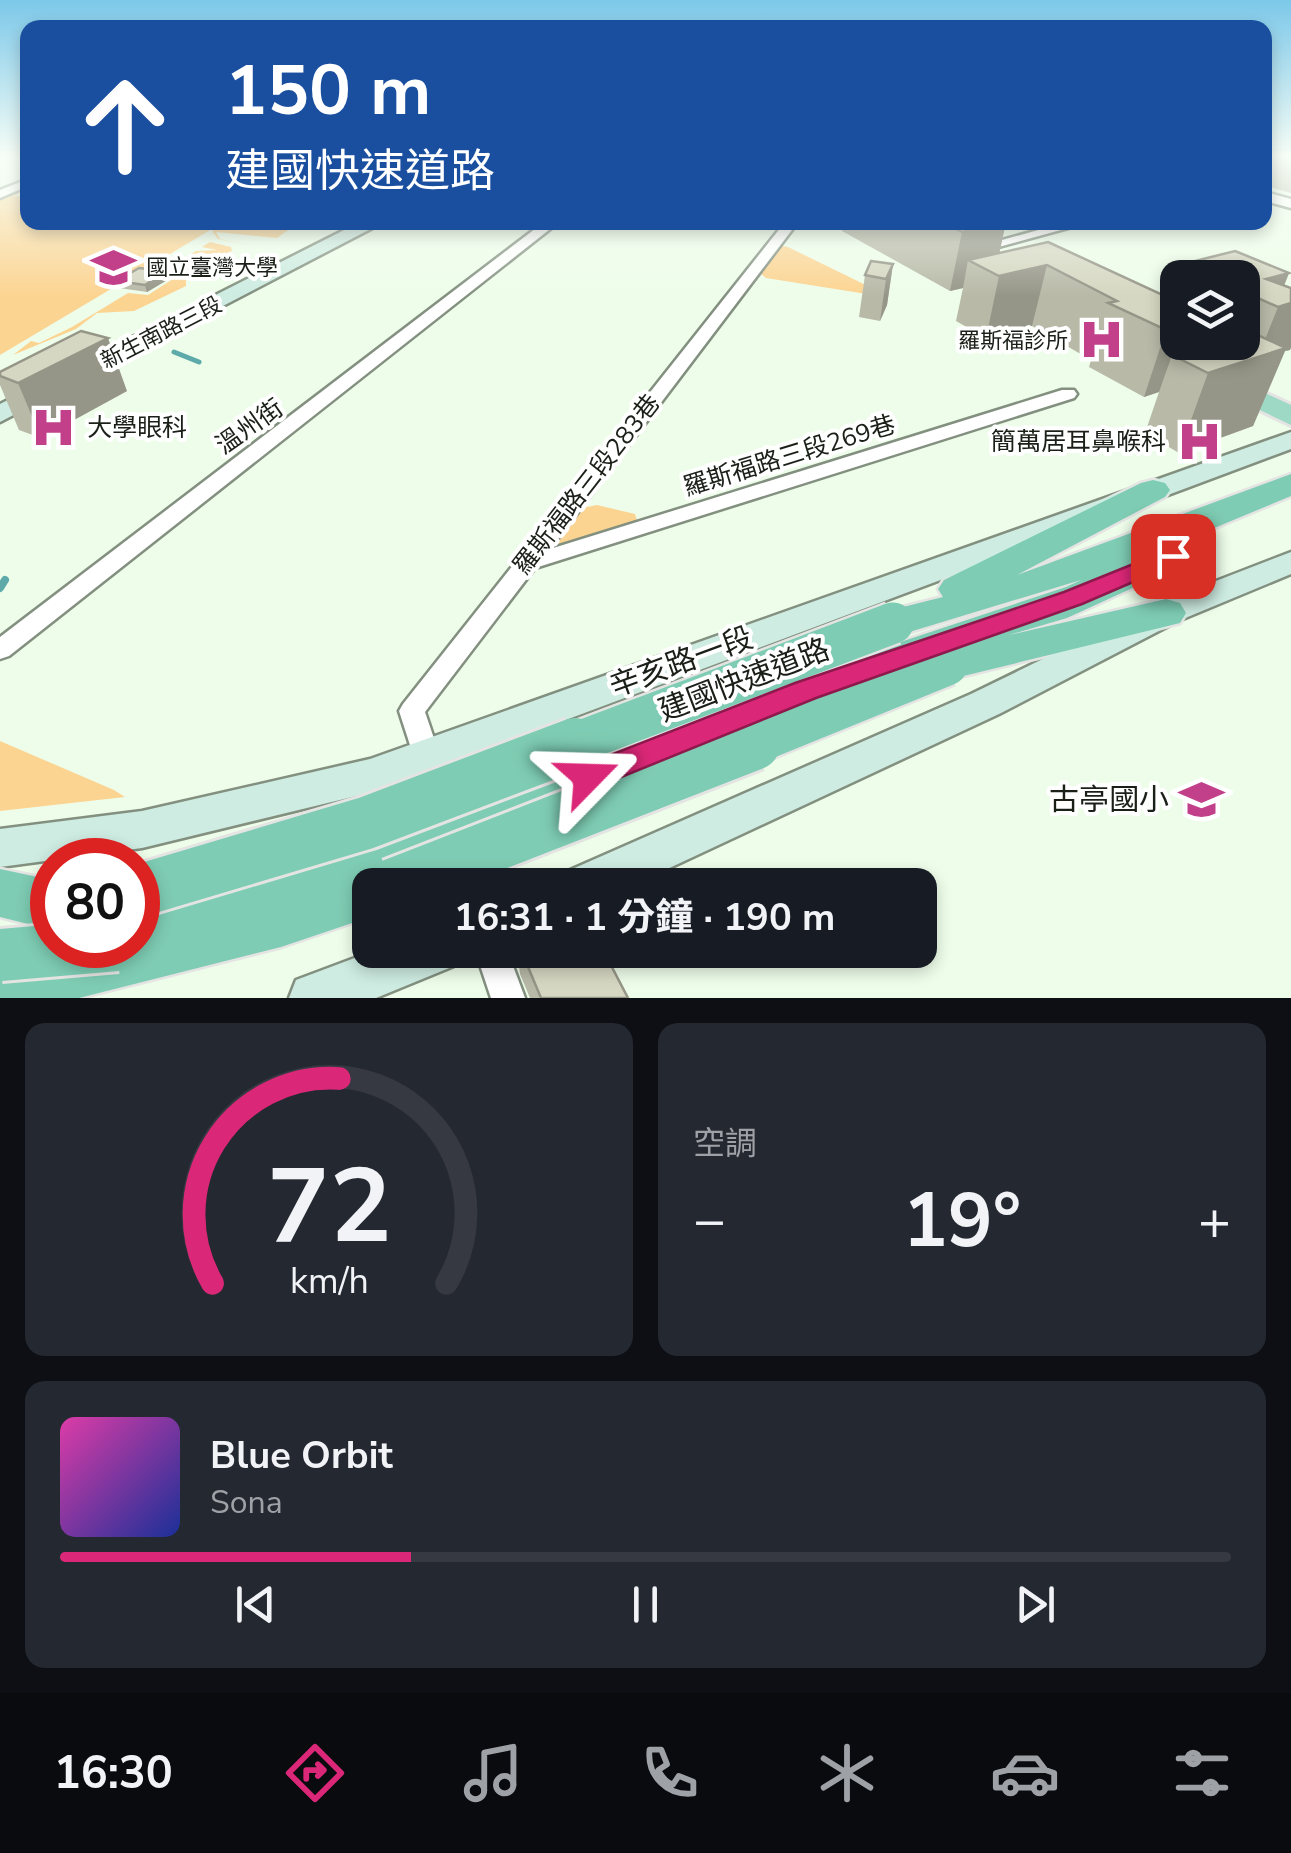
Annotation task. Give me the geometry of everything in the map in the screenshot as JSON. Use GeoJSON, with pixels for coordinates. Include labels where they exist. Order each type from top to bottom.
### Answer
{"type":"FeatureCollection","features":[{"type":"Feature","properties":{"kind":"highway","name":"建國快速道路"},"geometry":{"type":"LineString","coordinates":[[437,868],[600,807],[947,665],[1076,582],[1291,484]]}},
{"type":"Feature","properties":{"kind":"highway"},"geometry":{"type":"LineString","coordinates":[[893,623],[1153,490]]}},
{"type":"Feature","properties":{"kind":"highway","name":"建國快速道路"},"geometry":{"type":"LineString","coordinates":[[160,885],[366,823],[893,623],[1076,582],[1291,505]]}},
{"type":"Feature","properties":{"kind":"highway"},"geometry":{"type":"LineString","coordinates":[[160,924],[233,909],[452,832],[1076,582]]}},
{"type":"Feature","properties":{"kind":"highway"},"geometry":{"type":"LineString","coordinates":[[947,665],[1166,613]]}},
{"type":"Feature","properties":{"kind":"highway"},"geometry":{"type":"LineString","coordinates":[[160,867],[227,856],[366,823]]}},
{"type":"Feature","properties":{"kind":"highway"},"geometry":{"type":"LineString","coordinates":[[160,904],[232,892],[452,832]]}},
{"type":"Feature","properties":{"kind":"highway"},"geometry":{"type":"LineString","coordinates":[[0,889],[30,884]]}},
{"type":"Feature","properties":{"kind":"highway"},"geometry":{"type":"LineString","coordinates":[[0,889],[30,899]]}},
{"type":"Feature","properties":{"kind":"highway"},"geometry":{"type":"LineString","coordinates":[[0,983],[23,984],[282,921],[352,899]]}},
{"type":"Feature","properties":{"kind":"highway"},"geometry":{"type":"LineString","coordinates":[[0,916],[30,911]]}},
{"type":"Feature","properties":{"kind":"highway"},"geometry":{"type":"LineString","coordinates":[[160,939],[282,921]]}},
{"type":"Feature","properties":{"kind":"highway"},"geometry":{"type":"LineString","coordinates":[[0,955],[30,952]]}},
{"type":"Feature","properties":{"kind":"highway"},"geometry":{"type":"LineString","coordinates":[[0,983],[33,968]]}},
{"type":"Feature","properties":{"kind":"main road","name":"新生南路三段"},"geometry":{"type":"LineString","coordinates":[[0,397],[336,230]]}},
{"type":"Feature","properties":{"kind":"main road","name":"新生南路三段"},"geometry":{"type":"LineString","coordinates":[[0,414],[360,230]]}},
{"type":"Feature","properties":{"kind":"main road"},"geometry":{"type":"LineString","coordinates":[[1291,399],[1212,364],[1291,416]]}},
{"type":"Feature","properties":{"kind":"main road","name":"辛亥路一段"},"geometry":{"type":"LineString","coordinates":[[0,848],[87,841],[216,817],[373,775],[1291,440]]}},
{"type":"Feature","properties":{"kind":"main road"},"geometry":{"type":"LineString","coordinates":[[623,868],[984,704],[1166,613],[1291,562]]}},
{"type":"Feature","properties":{"kind":"main road"},"geometry":{"type":"LineString","coordinates":[[314,998],[391,968]]}},
{"type":"Feature","properties":{"kind":"street","name":"溫州街"},"geometry":{"type":"LineString","coordinates":[[0,650],[543,230]]}},
{"type":"Feature","properties":{"kind":"street","name":"羅斯福路三段283巷"},"geometry":{"type":"LineString","coordinates":[[426,756],[412,710],[786,230]]}},
{"type":"Feature","properties":{"kind":"street"},"geometry":{"type":"LineString","coordinates":[[990,253],[1060,230]]}},
{"type":"Feature","properties":{"kind":"street","name":"羅斯福路三段269巷"},"geometry":{"type":"LineString","coordinates":[[524,564],[1068,394]]}},
{"type":"Feature","properties":{"kind":"street"},"geometry":{"type":"LineString","coordinates":[[426,756],[464,868]]}},
{"type":"Feature","properties":{"kind":"street"},"geometry":{"type":"LineString","coordinates":[[497,968],[508,998]]}},
{"type":"Feature","properties":{"kind":"shaded area"},"geometry":{"type":"Polygon","coordinates":[[[0,204],[20,204],[20,230],[210,230],[0,355],[0,204]]]}},
{"type":"Feature","properties":{"kind":"shaded area"},"geometry":{"type":"Polygon","coordinates":[[[288,230],[277,238],[216,232],[220,239],[248,245],[218,239],[212,231],[288,230]]]}},
{"type":"Feature","properties":{"kind":"shaded area"},"geometry":{"type":"Polygon","coordinates":[[[210,242],[231,247],[232,251],[186,272],[186,286],[134,311],[97,313],[76,329],[13,355],[31,341],[39,343],[72,327],[128,293],[148,295],[176,277],[158,274],[196,251],[217,250],[202,247],[210,242]]]}},
{"type":"Feature","properties":{"kind":"shaded area"},"geometry":{"type":"Polygon","coordinates":[[[782,246],[880,292],[873,295],[766,278],[761,274],[782,246]]]}},
{"type":"Feature","properties":{"kind":"shaded area"},"geometry":{"type":"Polygon","coordinates":[[[597,505],[635,514],[637,521],[559,545],[557,542],[582,508],[597,505]]]}},
{"type":"Feature","properties":{"kind":"shaded area"},"geometry":{"type":"Polygon","coordinates":[[[0,741],[114,790],[125,797],[0,811],[0,741]]]}},
{"type":"Feature","properties":{"kind":"building"},"geometry":{"type":"Polygon","coordinates":[[[1048,242],[1160,294],[1160,327],[1108,303],[1117,301],[1047,265],[999,276],[968,260],[1048,242]]]}},
{"type":"Feature","properties":{"kind":"building"},"geometry":{"type":"Polygon","coordinates":[[[1235,251],[1257,260],[1199,260],[1235,251]]]}},
{"type":"Feature","properties":{"kind":"building"},"geometry":{"type":"Polygon","coordinates":[[[871,261],[893,264],[886,279],[865,275],[871,261]]]}},
{"type":"Feature","properties":{"kind":"building"},"geometry":{"type":"Polygon","coordinates":[[[1260,261],[1289,273],[1266,279],[1291,288],[1291,303],[1278,307],[1260,299],[1260,261]]]}},
{"type":"Feature","properties":{"kind":"building"},"geometry":{"type":"Polygon","coordinates":[[[139,268],[166,271],[145,285],[117,281],[139,268]]]}},
{"type":"Feature","properties":{"kind":"building"},"geometry":{"type":"Polygon","coordinates":[[[81,331],[108,338],[18,383],[0,376],[0,372],[81,331]]]}},
{"type":"Feature","properties":{"kind":"building"},"geometry":{"type":"Polygon","coordinates":[[[1260,336],[1286,348],[1260,356],[1260,336]]]}},
{"type":"Feature","properties":{"kind":"building"},"geometry":{"type":"Polygon","coordinates":[[[1182,360],[1249,360],[1208,373],[1182,360]]]}},
{"type":"Feature","properties":{"kind":"building"},"geometry":{"type":"Polygon","coordinates":[[[528,968],[612,968],[628,998],[541,998],[528,968]]]}},
{"type":"Feature","properties":{"kind":"waterway"},"geometry":{"type":"LineString","coordinates":[[174,352],[199,362]]}},
{"type":"Feature","properties":{"kind":"waterway"},"geometry":{"type":"LineString","coordinates":[[0,588],[5,580]]}},
{"type":"Feature","properties":{"kind":"place","name":"國立臺灣大學"},"geometry":{"type":"Point","coordinates":[113,267]}},
{"type":"Feature","properties":{"kind":"place","name":"羅斯福診所"},"geometry":{"type":"Point","coordinates":[1101,340]}},
{"type":"Feature","properties":{"kind":"place","name":"大學眼科"},"geometry":{"type":"Point","coordinates":[54,427]}},
{"type":"Feature","properties":{"kind":"place","name":"簡萬居耳鼻喉科"},"geometry":{"type":"Point","coordinates":[1199,441]}},
{"type":"Feature","properties":{"kind":"place","name":"古亭國小"},"geometry":{"type":"Point","coordinates":[1202,800]}},
{"type":"Feature","properties":{"kind":"route"},"geometry":{"type":"LineString","coordinates":[[588,777],[806,691],[1073,598],[1173,556]]}}]}
